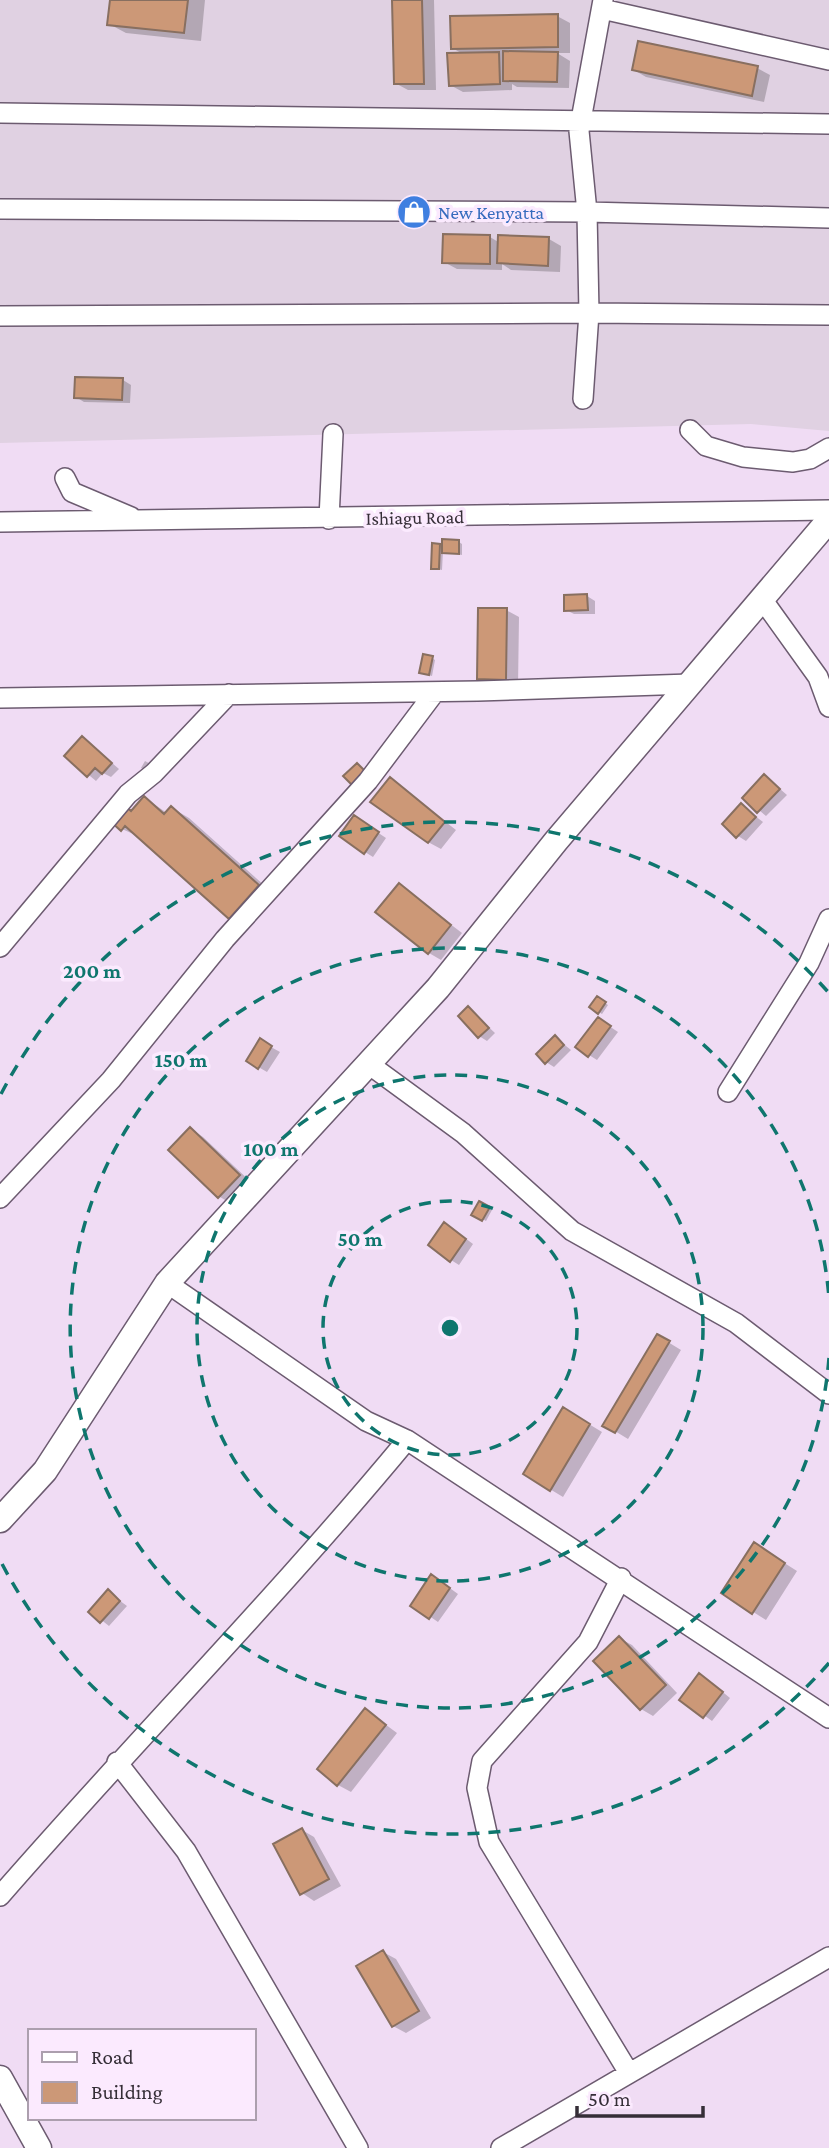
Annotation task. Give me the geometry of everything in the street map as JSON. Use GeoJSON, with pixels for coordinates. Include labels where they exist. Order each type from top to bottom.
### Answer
{"type":"FeatureCollection","features":[{"type":"Feature","properties":{"kind":"street"},"geometry":{"type":"LineString","coordinates":[[583,399],[589,313],[587,212],[579,131],[602,4],[829,60]]}},
{"type":"Feature","properties":{"kind":"street"},"geometry":{"type":"LineString","coordinates":[[0,114],[829,124]]}},
{"type":"Feature","properties":{"kind":"street"},"geometry":{"type":"LineString","coordinates":[[0,209],[587,212],[829,218]]}},
{"type":"Feature","properties":{"kind":"street"},"geometry":{"type":"LineString","coordinates":[[0,316],[589,313],[829,315]]}},
{"type":"Feature","properties":{"kind":"street"},"geometry":{"type":"LineString","coordinates":[[690,430],[706,446],[743,457],[793,462],[810,459],[829,448]]}},
{"type":"Feature","properties":{"kind":"street"},"geometry":{"type":"LineString","coordinates":[[329,519],[333,434]]}},
{"type":"Feature","properties":{"kind":"street"},"geometry":{"type":"LineString","coordinates":[[65,478],[72,492],[138,521]]}},
{"type":"Feature","properties":{"kind":"street","name":"Ishiagu Road"},"geometry":{"type":"LineString","coordinates":[[0,522],[829,510]]}},
{"type":"Feature","properties":{"kind":"street"},"geometry":{"type":"LineString","coordinates":[[0,1520],[45,1471],[167,1283],[370,1065],[829,520]]}},
{"type":"Feature","properties":{"kind":"street"},"geometry":{"type":"LineString","coordinates":[[762,599],[818,677],[829,707]]}},
{"type":"Feature","properties":{"kind":"street"},"geometry":{"type":"LineString","coordinates":[[0,698],[435,692],[690,684]]}},
{"type":"Feature","properties":{"kind":"street"},"geometry":{"type":"LineString","coordinates":[[0,1198],[111,1080],[225,939],[369,781],[435,692]]}},
{"type":"Feature","properties":{"kind":"street"},"geometry":{"type":"LineString","coordinates":[[0,947],[128,794],[153,773],[229,694]]}},
{"type":"Feature","properties":{"kind":"street"},"geometry":{"type":"LineString","coordinates":[[727,1092],[809,964],[829,919]]}},
{"type":"Feature","properties":{"kind":"street"},"geometry":{"type":"LineString","coordinates":[[370,1065],[463,1133],[572,1231],[736,1323],[829,1394]]}},
{"type":"Feature","properties":{"kind":"street"},"geometry":{"type":"LineString","coordinates":[[167,1283],[366,1421],[407,1440],[621,1578],[829,1718]]}},
{"type":"Feature","properties":{"kind":"street"},"geometry":{"type":"LineString","coordinates":[[0,1896],[117,1762],[319,1546],[407,1440]]}},
{"type":"Feature","properties":{"kind":"street"},"geometry":{"type":"LineString","coordinates":[[621,1578],[588,1642],[482,1761],[477,1788],[489,1842],[629,2073]]}},
{"type":"Feature","properties":{"kind":"street"},"geometry":{"type":"LineString","coordinates":[[117,1762],[186,1851],[358,2148]]}},
{"type":"Feature","properties":{"kind":"street"},"geometry":{"type":"LineString","coordinates":[[501,2148],[829,1957]]}},
{"type":"Feature","properties":{"kind":"street"},"geometry":{"type":"LineString","coordinates":[[0,2078],[39,2148]]}},
{"type":"Feature","properties":{"kind":"shaded area","name":"New Kenyatta"},"geometry":{"type":"Polygon","coordinates":[[[0,0],[829,0],[829,431],[751,424],[0,443],[0,0]]]}},
{"type":"Feature","properties":{"kind":"building"},"geometry":{"type":"Polygon","coordinates":[[[110,0],[188,0],[184,33],[107,25],[110,0]]]}},
{"type":"Feature","properties":{"kind":"building"},"geometry":{"type":"Polygon","coordinates":[[[392,0],[422,0],[424,84],[394,84],[392,0]]]}},
{"type":"Feature","properties":{"kind":"building"},"geometry":{"type":"Polygon","coordinates":[[[558,14],[558,47],[451,49],[450,16],[558,14]]]}},
{"type":"Feature","properties":{"kind":"building"},"geometry":{"type":"Polygon","coordinates":[[[638,41],[758,66],[752,96],[632,70],[638,41]]]}},
{"type":"Feature","properties":{"kind":"building"},"geometry":{"type":"Polygon","coordinates":[[[503,51],[558,52],[557,82],[503,81],[503,51]]]}},
{"type":"Feature","properties":{"kind":"building"},"geometry":{"type":"Polygon","coordinates":[[[499,52],[500,84],[449,86],[447,53],[499,52]]]}},
{"type":"Feature","properties":{"kind":"building"},"geometry":{"type":"Polygon","coordinates":[[[443,234],[490,235],[490,264],[442,263],[443,234]]]}},
{"type":"Feature","properties":{"kind":"building"},"geometry":{"type":"Polygon","coordinates":[[[498,235],[549,237],[548,266],[497,263],[498,235]]]}},
{"type":"Feature","properties":{"kind":"building"},"geometry":{"type":"Polygon","coordinates":[[[75,377],[123,378],[122,400],[74,398],[75,377]]]}},
{"type":"Feature","properties":{"kind":"building"},"geometry":{"type":"Polygon","coordinates":[[[442,539],[459,540],[459,554],[442,553],[442,539]]]}},
{"type":"Feature","properties":{"kind":"building"},"geometry":{"type":"Polygon","coordinates":[[[432,543],[440,544],[439,569],[431,569],[432,543]]]}},
{"type":"Feature","properties":{"kind":"building"},"geometry":{"type":"Polygon","coordinates":[[[587,594],[588,610],[564,611],[564,595],[587,594]]]}},
{"type":"Feature","properties":{"kind":"building"},"geometry":{"type":"Polygon","coordinates":[[[478,608],[507,608],[506,680],[477,679],[478,608]]]}},
{"type":"Feature","properties":{"kind":"building"},"geometry":{"type":"Polygon","coordinates":[[[423,654],[433,656],[429,675],[419,673],[423,654]]]}},
{"type":"Feature","properties":{"kind":"building"},"geometry":{"type":"Polygon","coordinates":[[[82,736],[112,763],[102,774],[95,768],[87,777],[64,756],[82,736]]]}},
{"type":"Feature","properties":{"kind":"building"},"geometry":{"type":"Polygon","coordinates":[[[357,763],[367,773],[353,786],[343,776],[357,763]]]}},
{"type":"Feature","properties":{"kind":"building"},"geometry":{"type":"Polygon","coordinates":[[[764,774],[780,789],[757,813],[742,798],[764,774]]]}},
{"type":"Feature","properties":{"kind":"building"},"geometry":{"type":"Polygon","coordinates":[[[390,777],[445,822],[428,843],[370,802],[390,777]]]}},
{"type":"Feature","properties":{"kind":"building"},"geometry":{"type":"Polygon","coordinates":[[[144,796],[164,814],[171,806],[259,885],[229,919],[125,826],[121,831],[110,821],[124,805],[131,811],[144,796]]]}},
{"type":"Feature","properties":{"kind":"building"},"geometry":{"type":"Polygon","coordinates":[[[741,803],[756,817],[736,838],[722,824],[741,803]]]}},
{"type":"Feature","properties":{"kind":"building"},"geometry":{"type":"Polygon","coordinates":[[[354,815],[379,832],[364,854],[339,836],[354,815]]]}},
{"type":"Feature","properties":{"kind":"building"},"geometry":{"type":"Polygon","coordinates":[[[399,883],[451,925],[428,954],[375,912],[399,883]]]}},
{"type":"Feature","properties":{"kind":"building"},"geometry":{"type":"Polygon","coordinates":[[[597,996],[606,1002],[598,1014],[589,1007],[597,996]]]}},
{"type":"Feature","properties":{"kind":"building"},"geometry":{"type":"Polygon","coordinates":[[[468,1006],[489,1028],[478,1038],[458,1016],[468,1006]]]}},
{"type":"Feature","properties":{"kind":"building"},"geometry":{"type":"Polygon","coordinates":[[[598,1017],[611,1026],[588,1057],[575,1047],[598,1017]]]}},
{"type":"Feature","properties":{"kind":"building"},"geometry":{"type":"Polygon","coordinates":[[[555,1035],[564,1045],[545,1064],[536,1054],[555,1035]]]}},
{"type":"Feature","properties":{"kind":"building"},"geometry":{"type":"Polygon","coordinates":[[[260,1038],[272,1046],[258,1069],[246,1061],[260,1038]]]}},
{"type":"Feature","properties":{"kind":"building"},"geometry":{"type":"Polygon","coordinates":[[[190,1127],[240,1175],[218,1198],[168,1150],[190,1127]]]}},
{"type":"Feature","properties":{"kind":"building"},"geometry":{"type":"Polygon","coordinates":[[[479,1201],[490,1207],[482,1221],[471,1215],[479,1201]]]}},
{"type":"Feature","properties":{"kind":"building"},"geometry":{"type":"Polygon","coordinates":[[[444,1222],[466,1239],[450,1262],[428,1245],[444,1222]]]}},
{"type":"Feature","properties":{"kind":"building"},"geometry":{"type":"Polygon","coordinates":[[[657,1334],[670,1341],[615,1433],[602,1426],[657,1334]]]}},
{"type":"Feature","properties":{"kind":"building"},"geometry":{"type":"Polygon","coordinates":[[[563,1407],[590,1424],[550,1491],[523,1474],[563,1407]]]}},
{"type":"Feature","properties":{"kind":"building"},"geometry":{"type":"Polygon","coordinates":[[[754,1542],[785,1563],[752,1614],[721,1593],[754,1542]]]}},
{"type":"Feature","properties":{"kind":"building"},"geometry":{"type":"Polygon","coordinates":[[[431,1574],[450,1588],[429,1619],[410,1606],[431,1574]]]}},
{"type":"Feature","properties":{"kind":"building"},"geometry":{"type":"Polygon","coordinates":[[[108,1589],[120,1601],[100,1623],[88,1612],[108,1589]]]}},
{"type":"Feature","properties":{"kind":"building"},"geometry":{"type":"Polygon","coordinates":[[[619,1636],[666,1685],[640,1710],[593,1661],[619,1636]]]}},
{"type":"Feature","properties":{"kind":"building"},"geometry":{"type":"Polygon","coordinates":[[[699,1673],[723,1692],[703,1718],[679,1700],[699,1673]]]}},
{"type":"Feature","properties":{"kind":"building"},"geometry":{"type":"Polygon","coordinates":[[[365,1708],[386,1725],[337,1786],[317,1769],[365,1708]]]}},
{"type":"Feature","properties":{"kind":"building"},"geometry":{"type":"Polygon","coordinates":[[[302,1828],[329,1879],[300,1895],[273,1844],[302,1828]]]}},
{"type":"Feature","properties":{"kind":"building"},"geometry":{"type":"Polygon","coordinates":[[[383,1950],[419,2011],[392,2027],[356,1966],[383,1950]]]}},
{"type":"Feature","properties":{"kind":"place","name":"New Kenyatta"},"geometry":{"type":"Point","coordinates":[414,212]}}]}
